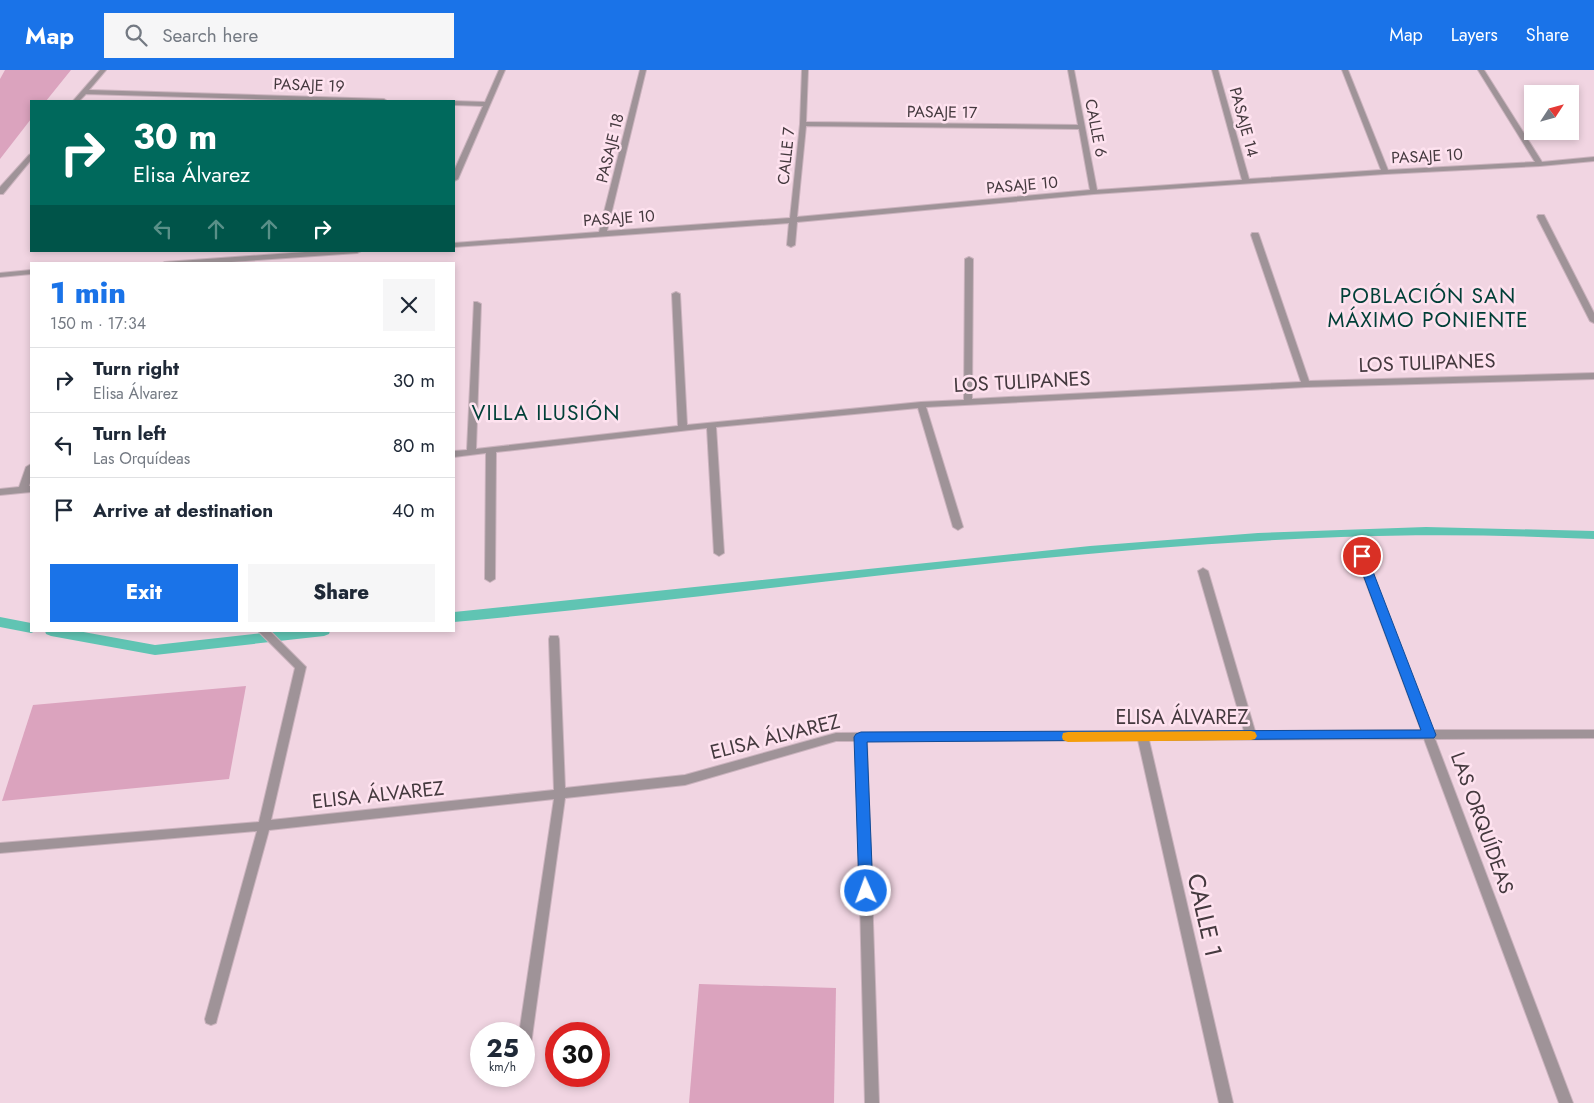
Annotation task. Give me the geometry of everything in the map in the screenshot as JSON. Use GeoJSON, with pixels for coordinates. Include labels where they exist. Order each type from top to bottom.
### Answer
{"type":"FeatureCollection","features":[{"type":"Feature","properties":{"kind":"street"},"geometry":{"type":"LineString","coordinates":[[77,100],[103,70]]}},
{"type":"Feature","properties":{"kind":"street"},"geometry":{"type":"LineString","coordinates":[[455,174],[502,70]]}},
{"type":"Feature","properties":{"kind":"street","name":"PASAJE 18"},"geometry":{"type":"LineString","coordinates":[[604,233],[643,70]]}},
{"type":"Feature","properties":{"kind":"street","name":"CALLE 7"},"geometry":{"type":"LineString","coordinates":[[791,245],[803,124],[805,70]]}},
{"type":"Feature","properties":{"kind":"street","name":"CALLE 6"},"geometry":{"type":"LineString","coordinates":[[1072,70],[1094,192]]}},
{"type":"Feature","properties":{"kind":"street","name":"PASAJE 14"},"geometry":{"type":"LineString","coordinates":[[1215,70],[1246,181]]}},
{"type":"Feature","properties":{"kind":"street"},"geometry":{"type":"LineString","coordinates":[[1345,70],[1384,172]]}},
{"type":"Feature","properties":{"kind":"street"},"geometry":{"type":"LineString","coordinates":[[1481,70],[1540,164]]}},
{"type":"Feature","properties":{"kind":"street","name":"PASAJE 19"},"geometry":{"type":"LineString","coordinates":[[83,92],[351,100]]}},
{"type":"Feature","properties":{"kind":"street"},"geometry":{"type":"LineString","coordinates":[[455,103],[485,104]]}},
{"type":"Feature","properties":{"kind":"street","name":"PASAJE 17"},"geometry":{"type":"LineString","coordinates":[[803,124],[1081,127]]}},
{"type":"Feature","properties":{"kind":"street"},"geometry":{"type":"LineString","coordinates":[[0,192],[30,159]]}},
{"type":"Feature","properties":{"kind":"street","name":"PASAJE 10"},"geometry":{"type":"LineString","coordinates":[[455,245],[793,220],[1094,192],[1594,159]]}},
{"type":"Feature","properties":{"kind":"street"},"geometry":{"type":"LineString","coordinates":[[1541,217],[1594,321]]}},
{"type":"Feature","properties":{"kind":"street"},"geometry":{"type":"LineString","coordinates":[[1255,235],[1306,384]]}},
{"type":"Feature","properties":{"kind":"street"},"geometry":{"type":"LineString","coordinates":[[195,262],[342,252]]}},
{"type":"Feature","properties":{"kind":"street"},"geometry":{"type":"LineString","coordinates":[[968,403],[969,259]]}},
{"type":"Feature","properties":{"kind":"street"},"geometry":{"type":"LineString","coordinates":[[0,274],[30,272]]}},
{"type":"Feature","properties":{"kind":"street"},"geometry":{"type":"LineString","coordinates":[[676,294],[683,428]]}},
{"type":"Feature","properties":{"kind":"street"},"geometry":{"type":"LineString","coordinates":[[471,453],[477,304]]}},
{"type":"Feature","properties":{"kind":"street","name":"LOS TULIPANES"},"geometry":{"type":"LineString","coordinates":[[455,454],[711,425],[921,405],[1306,384],[1594,376]]}},
{"type":"Feature","properties":{"kind":"street"},"geometry":{"type":"LineString","coordinates":[[921,405],[958,527]]}},
{"type":"Feature","properties":{"kind":"street"},"geometry":{"type":"LineString","coordinates":[[711,425],[719,553]]}},
{"type":"Feature","properties":{"kind":"street"},"geometry":{"type":"LineString","coordinates":[[490,579],[491,450]]}},
{"type":"Feature","properties":{"kind":"street"},"geometry":{"type":"LineString","coordinates":[[0,492],[27,490],[30,473]]}},
{"type":"Feature","properties":{"kind":"street","name":"LAS ORQUÍDEAS"},"geometry":{"type":"LineString","coordinates":[[1362,556],[1566,1103]]}},
{"type":"Feature","properties":{"kind":"street"},"geometry":{"type":"LineString","coordinates":[[1203,571],[1251,736]]}},
{"type":"Feature","properties":{"kind":"street"},"geometry":{"type":"LineString","coordinates":[[211,1019],[264,826],[301,667],[264,632]]}},
{"type":"Feature","properties":{"kind":"street"},"geometry":{"type":"LineString","coordinates":[[527,1022],[560,794],[554,639]]}},
{"type":"Feature","properties":{"kind":"street","name":"ELISA ÁLVAREZ"},"geometry":{"type":"LineString","coordinates":[[0,848],[264,826],[684,780],[836,737],[1594,734]]}},
{"type":"Feature","properties":{"kind":"street"},"geometry":{"type":"LineString","coordinates":[[861,737],[872,1103]]}},
{"type":"Feature","properties":{"kind":"street","name":"CALLE 1"},"geometry":{"type":"LineString","coordinates":[[1143,737],[1226,1103]]}},
{"type":"Feature","properties":{"kind":"shaded area"},"geometry":{"type":"Polygon","coordinates":[[[5,70],[71,70],[47,100],[30,100],[30,120],[0,159],[0,79],[5,70]]]}},
{"type":"Feature","properties":{"kind":"shaded area"},"geometry":{"type":"Polygon","coordinates":[[[246,686],[229,779],[2,801],[33,705],[246,686]]]}},
{"type":"Feature","properties":{"kind":"shaded area"},"geometry":{"type":"Polygon","coordinates":[[[699,984],[836,988],[834,1103],[689,1103],[699,984]]]}},
{"type":"Feature","properties":{"kind":"waterway"},"geometry":{"type":"LineString","coordinates":[[455,617],[1006,558],[1174,543],[1258,537],[1426,531],[1510,531],[1594,535]]}},
{"type":"Feature","properties":{"kind":"waterway"},"geometry":{"type":"LineString","coordinates":[[0,622],[30,628]]}},
{"type":"Feature","properties":{"kind":"waterway"},"geometry":{"type":"LineString","coordinates":[[56,632],[155,650],[315,632]]}},
{"type":"Feature","properties":{"kind":"slow traffic"},"geometry":{"type":"LineString","coordinates":[[1068,737],[1251,736]]}},
{"type":"Feature","properties":{"kind":"district","name":"POBLACIÓN SAN MÁXIMO PONIENTE"},"geometry":{"type":"Point","coordinates":[1428,308]}},
{"type":"Feature","properties":{"kind":"district","name":"VILLA ILUSIÓN"},"geometry":{"type":"Point","coordinates":[546,413]}},
{"type":"Feature","properties":{"kind":"route"},"geometry":{"type":"LineString","coordinates":[[866,891],[861,737],[1429,735],[1362,556]]}}]}
